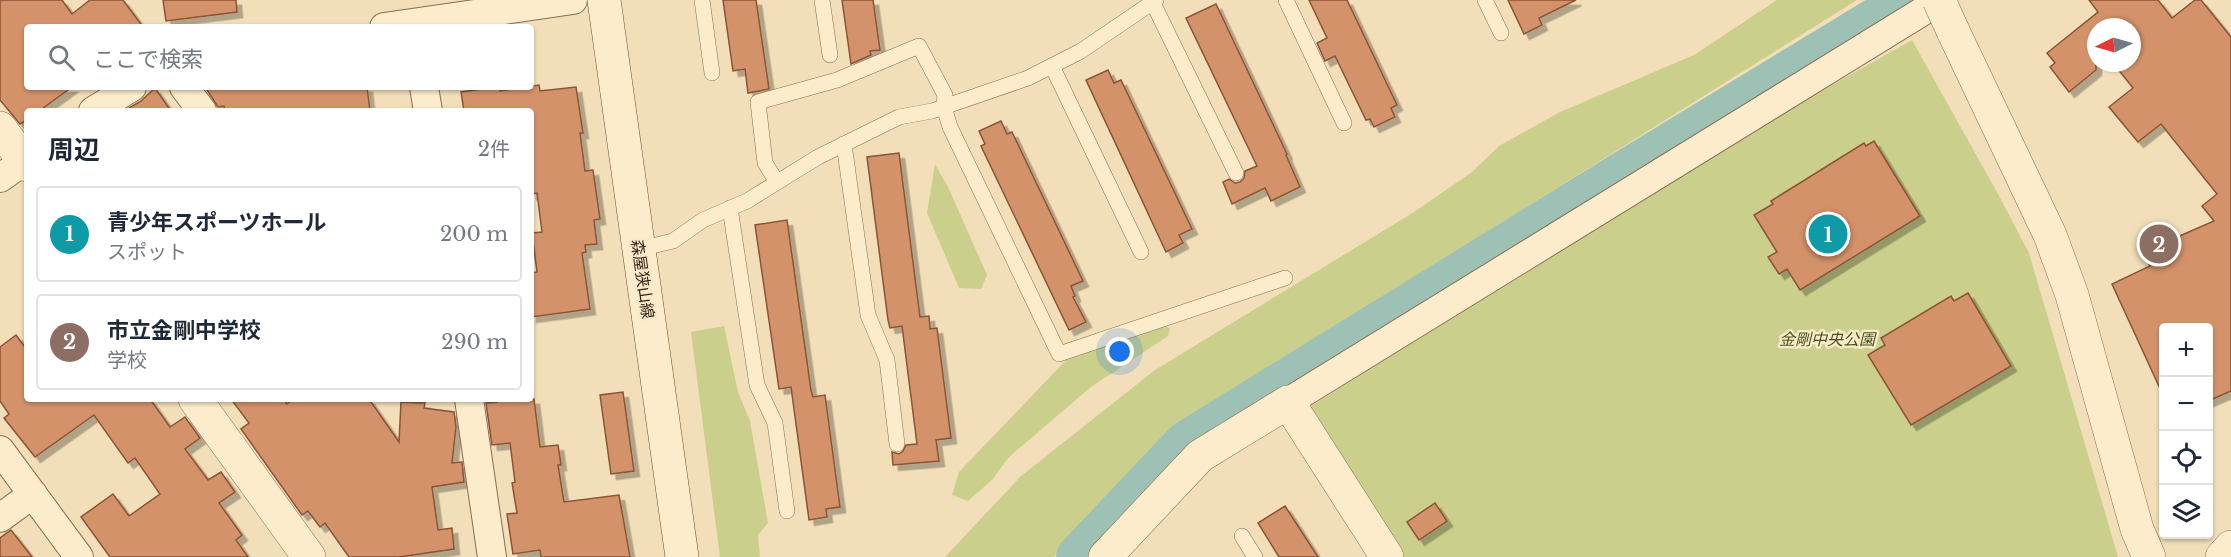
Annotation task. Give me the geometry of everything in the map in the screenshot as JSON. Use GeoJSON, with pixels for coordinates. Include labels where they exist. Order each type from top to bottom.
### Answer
{"type":"FeatureCollection","features":[{"type":"Feature","properties":{"kind":"street"},"geometry":{"type":"LineString","coordinates":[[393,24],[414,17],[573,0]]}},
{"type":"Feature","properties":{"kind":"street","name":"森屋狭山線"},"geometry":{"type":"LineString","coordinates":[[604,0],[682,557]]}},
{"type":"Feature","properties":{"kind":"street"},"geometry":{"type":"LineString","coordinates":[[1105,557],[1200,456],[1940,0],[2054,245],[2072,295],[2137,529],[2149,557]]}},
{"type":"Feature","properties":{"kind":"street"},"geometry":{"type":"LineString","coordinates":[[98,108],[127,90]]}},
{"type":"Feature","properties":{"kind":"street"},"geometry":{"type":"LineString","coordinates":[[186,90],[200,108]]}},
{"type":"Feature","properties":{"kind":"street"},"geometry":{"type":"LineString","coordinates":[[424,90],[428,108]]}},
{"type":"Feature","properties":{"kind":"street"},"geometry":{"type":"LineString","coordinates":[[0,128],[19,166]]}},
{"type":"Feature","properties":{"kind":"street"},"geometry":{"type":"LineString","coordinates":[[197,402],[309,557]]}},
{"type":"Feature","properties":{"kind":"street"},"geometry":{"type":"LineString","coordinates":[[469,402],[492,557]]}},
{"type":"Feature","properties":{"kind":"street"},"geometry":{"type":"LineString","coordinates":[[1288,402],[1387,557]]}},
{"type":"Feature","properties":{"kind":"street"},"geometry":{"type":"LineString","coordinates":[[0,450],[79,557]]}},
{"type":"Feature","properties":{"kind":"street"},"geometry":{"type":"LineString","coordinates":[[0,518],[33,495]]}},
{"type":"Feature","properties":{"kind":"street"},"geometry":{"type":"LineString","coordinates":[[2222,557],[2231,547]]}},
{"type":"Feature","properties":{"kind":"lane"},"geometry":{"type":"LineString","coordinates":[[702,0],[712,73]]}},
{"type":"Feature","properties":{"kind":"lane"},"geometry":{"type":"LineString","coordinates":[[822,0],[830,55]]}},
{"type":"Feature","properties":{"kind":"lane"},"geometry":{"type":"LineString","coordinates":[[1286,0],[1344,123]]}},
{"type":"Feature","properties":{"kind":"lane"},"geometry":{"type":"LineString","coordinates":[[1485,0],[1501,33]]}},
{"type":"Feature","properties":{"kind":"lane"},"geometry":{"type":"LineString","coordinates":[[639,249],[673,241],[703,220],[747,201],[818,157],[899,117],[944,107],[1028,78],[1081,51],[1155,1],[1236,174]]}},
{"type":"Feature","properties":{"kind":"lane"},"geometry":{"type":"LineString","coordinates":[[777,182],[765,163],[758,102],[837,80],[919,46],[945,96],[944,107],[950,127],[1059,354],[1285,278]]}},
{"type":"Feature","properties":{"kind":"lane"},"geometry":{"type":"LineString","coordinates":[[1052,66],[1141,252]]}},
{"type":"Feature","properties":{"kind":"lane"},"geometry":{"type":"LineString","coordinates":[[844,144],[868,315],[887,360],[897,444]]}},
{"type":"Feature","properties":{"kind":"lane"},"geometry":{"type":"LineString","coordinates":[[730,208],[757,385],[775,423],[787,511]]}},
{"type":"Feature","properties":{"kind":"lane"},"geometry":{"type":"LineString","coordinates":[[1242,536],[1255,557]]}},
{"type":"Feature","properties":{"kind":"green space"},"geometry":{"type":"Polygon","coordinates":[[[1777,0],[1857,0],[1178,425],[1054,557],[945,557],[1021,476],[1155,370],[1414,212],[1472,172],[1499,146],[1560,112],[1694,55],[1777,0]]]}},
{"type":"Feature","properties":{"kind":"green space","name":"金剛中央公園"},"geometry":{"type":"Polygon","coordinates":[[[1912,40],[2029,253],[2118,557],[1398,557],[1305,410],[1722,147],[1912,40]]]}},
{"type":"Feature","properties":{"kind":"green space"},"geometry":{"type":"Polygon","coordinates":[[[935,164],[948,187],[987,275],[981,289],[959,288],[927,213],[935,164]]]}},
{"type":"Feature","properties":{"kind":"green space"},"geometry":{"type":"Polygon","coordinates":[[[724,326],[738,392],[750,421],[768,523],[758,535],[760,557],[720,557],[691,332],[724,326]]]}},
{"type":"Feature","properties":{"kind":"green space"},"geometry":{"type":"Polygon","coordinates":[[[1161,326],[1170,328],[1168,336],[1091,387],[1009,457],[992,480],[968,501],[952,495],[959,472],[1070,356],[1161,326]]]}},
{"type":"Feature","properties":{"kind":"building"},"geometry":{"type":"Polygon","coordinates":[[[0,0],[62,0],[72,14],[90,0],[123,0],[141,24],[24,24],[24,90],[68,90],[43,108],[24,108],[24,122],[20,124],[0,100],[0,0]]]}},
{"type":"Feature","properties":{"kind":"building"},"geometry":{"type":"Polygon","coordinates":[[[163,0],[236,0],[237,12],[166,21],[163,0]]]}},
{"type":"Feature","properties":{"kind":"building"},"geometry":{"type":"Polygon","coordinates":[[[723,0],[756,0],[769,89],[748,93],[745,69],[733,71],[723,0]]]}},
{"type":"Feature","properties":{"kind":"building"},"geometry":{"type":"Polygon","coordinates":[[[842,0],[873,0],[880,50],[870,51],[871,55],[851,64],[842,0]]]}},
{"type":"Feature","properties":{"kind":"building"},"geometry":{"type":"Polygon","coordinates":[[[1309,0],[1347,0],[1397,105],[1391,108],[1395,117],[1374,127],[1370,119],[1366,120],[1335,56],[1325,61],[1317,43],[1327,38],[1309,0]]]}},
{"type":"Feature","properties":{"kind":"building"},"geometry":{"type":"Polygon","coordinates":[[[1508,0],[1576,0],[1539,18],[1542,25],[1524,34],[1508,0]]]}},
{"type":"Feature","properties":{"kind":"building"},"geometry":{"type":"Polygon","coordinates":[[[2089,0],[2158,0],[2172,18],[2195,0],[2201,0],[2231,37],[2231,391],[2213,399],[2213,323],[2159,323],[2159,386],[2112,284],[2150,266],[2145,257],[2161,250],[2159,245],[2214,221],[2202,206],[2217,194],[2161,124],[2138,142],[2109,107],[2133,88],[2120,72],[2141,72],[2141,18],[2091,18],[2098,12],[2089,0]]]}},
{"type":"Feature","properties":{"kind":"building"},"geometry":{"type":"Polygon","coordinates":[[[1216,4],[1287,154],[1300,187],[1271,201],[1265,188],[1232,204],[1223,182],[1229,179],[1235,183],[1240,182],[1244,178],[1245,171],[1257,166],[1186,18],[1216,4]]]}},
{"type":"Feature","properties":{"kind":"building"},"geometry":{"type":"Polygon","coordinates":[[[2087,21],[2087,72],[2094,72],[2069,92],[2050,67],[2055,63],[2047,53],[2087,21]]]}},
{"type":"Feature","properties":{"kind":"building"},"geometry":{"type":"Polygon","coordinates":[[[1108,70],[1114,83],[1121,80],[1192,229],[1179,235],[1183,243],[1166,252],[1086,80],[1108,70]]]}},
{"type":"Feature","properties":{"kind":"building"},"geometry":{"type":"Polygon","coordinates":[[[539,85],[540,91],[576,87],[583,133],[580,133],[585,171],[593,170],[600,219],[594,220],[597,244],[585,245],[586,252],[582,253],[590,309],[534,317],[534,272],[537,272],[534,233],[542,232],[537,193],[534,194],[534,108],[464,108],[461,92],[534,90],[534,86],[539,85]]]}},
{"type":"Feature","properties":{"kind":"building"},"geometry":{"type":"Polygon","coordinates":[[[153,90],[156,90],[169,108],[129,108],[153,90]]]}},
{"type":"Feature","properties":{"kind":"building"},"geometry":{"type":"Polygon","coordinates":[[[207,90],[367,90],[370,108],[224,108],[224,106],[218,107],[207,90]]]}},
{"type":"Feature","properties":{"kind":"building"},"geometry":{"type":"Polygon","coordinates":[[[1001,121],[1007,134],[1012,132],[1083,281],[1071,286],[1075,296],[1073,297],[1086,322],[1069,330],[981,146],[985,144],[979,131],[1001,121]]]}},
{"type":"Feature","properties":{"kind":"building"},"geometry":{"type":"Polygon","coordinates":[[[1874,141],[1920,216],[1800,290],[1787,269],[1779,274],[1768,257],[1777,252],[1754,215],[1773,204],[1771,201],[1864,143],[1866,146],[1874,141]]]}},
{"type":"Feature","properties":{"kind":"building"},"geometry":{"type":"Polygon","coordinates":[[[899,153],[920,317],[929,316],[930,329],[937,328],[951,438],[936,440],[939,461],[893,465],[892,452],[899,454],[906,445],[917,444],[902,326],[890,328],[888,320],[867,157],[899,153]]]}},
{"type":"Feature","properties":{"kind":"building"},"geometry":{"type":"Polygon","coordinates":[[[787,220],[811,390],[813,397],[825,395],[840,507],[826,509],[827,517],[809,520],[791,387],[779,389],[755,225],[787,220]]]}},
{"type":"Feature","properties":{"kind":"building"},"geometry":{"type":"Polygon","coordinates":[[[1968,293],[2011,366],[1911,425],[1868,355],[1885,345],[1881,338],[1951,296],[1954,301],[1968,293]]]}},
{"type":"Feature","properties":{"kind":"building"},"geometry":{"type":"Polygon","coordinates":[[[16,335],[24,346],[24,402],[152,402],[170,427],[185,417],[200,438],[185,449],[208,480],[221,472],[235,492],[219,503],[242,535],[236,540],[248,557],[110,557],[81,517],[113,494],[129,516],[160,494],[135,458],[128,463],[94,415],[35,457],[4,418],[9,414],[0,401],[0,347],[16,335]]]}},
{"type":"Feature","properties":{"kind":"building"},"geometry":{"type":"Polygon","coordinates":[[[623,392],[634,471],[611,474],[600,395],[623,392]]]}},
{"type":"Feature","properties":{"kind":"building"},"geometry":{"type":"Polygon","coordinates":[[[534,399],[540,447],[558,445],[561,465],[558,465],[564,502],[619,495],[630,557],[541,557],[540,550],[513,554],[507,514],[517,513],[512,483],[515,482],[510,443],[492,445],[486,403],[534,402],[534,399]]]}},
{"type":"Feature","properties":{"kind":"building"},"geometry":{"type":"Polygon","coordinates":[[[233,402],[285,402],[287,404],[289,402],[371,402],[399,442],[401,402],[425,403],[424,408],[454,412],[456,427],[452,463],[462,462],[464,482],[432,487],[438,530],[452,528],[454,549],[399,557],[349,557],[325,523],[320,527],[308,511],[302,515],[241,429],[249,423],[233,402]]]}},
{"type":"Feature","properties":{"kind":"building"},"geometry":{"type":"Polygon","coordinates":[[[1435,503],[1447,521],[1419,540],[1407,522],[1435,503]]]}},
{"type":"Feature","properties":{"kind":"building"},"geometry":{"type":"Polygon","coordinates":[[[1285,506],[1318,557],[1279,557],[1258,523],[1285,506]]]}},
{"type":"Feature","properties":{"kind":"building"},"geometry":{"type":"Polygon","coordinates":[[[11,530],[32,557],[0,557],[0,538],[11,530]]]}},
{"type":"Feature","properties":{"kind":"waterway"},"geometry":{"type":"LineString","coordinates":[[1078,557],[1186,443],[1908,0]]}},
{"type":"Feature","properties":{"kind":"place","name":"青少年スポーツホール"},"geometry":{"type":"Point","coordinates":[1828,234]}},
{"type":"Feature","properties":{"kind":"place","name":"市立金剛中学校"},"geometry":{"type":"Point","coordinates":[2159,244]}}]}
